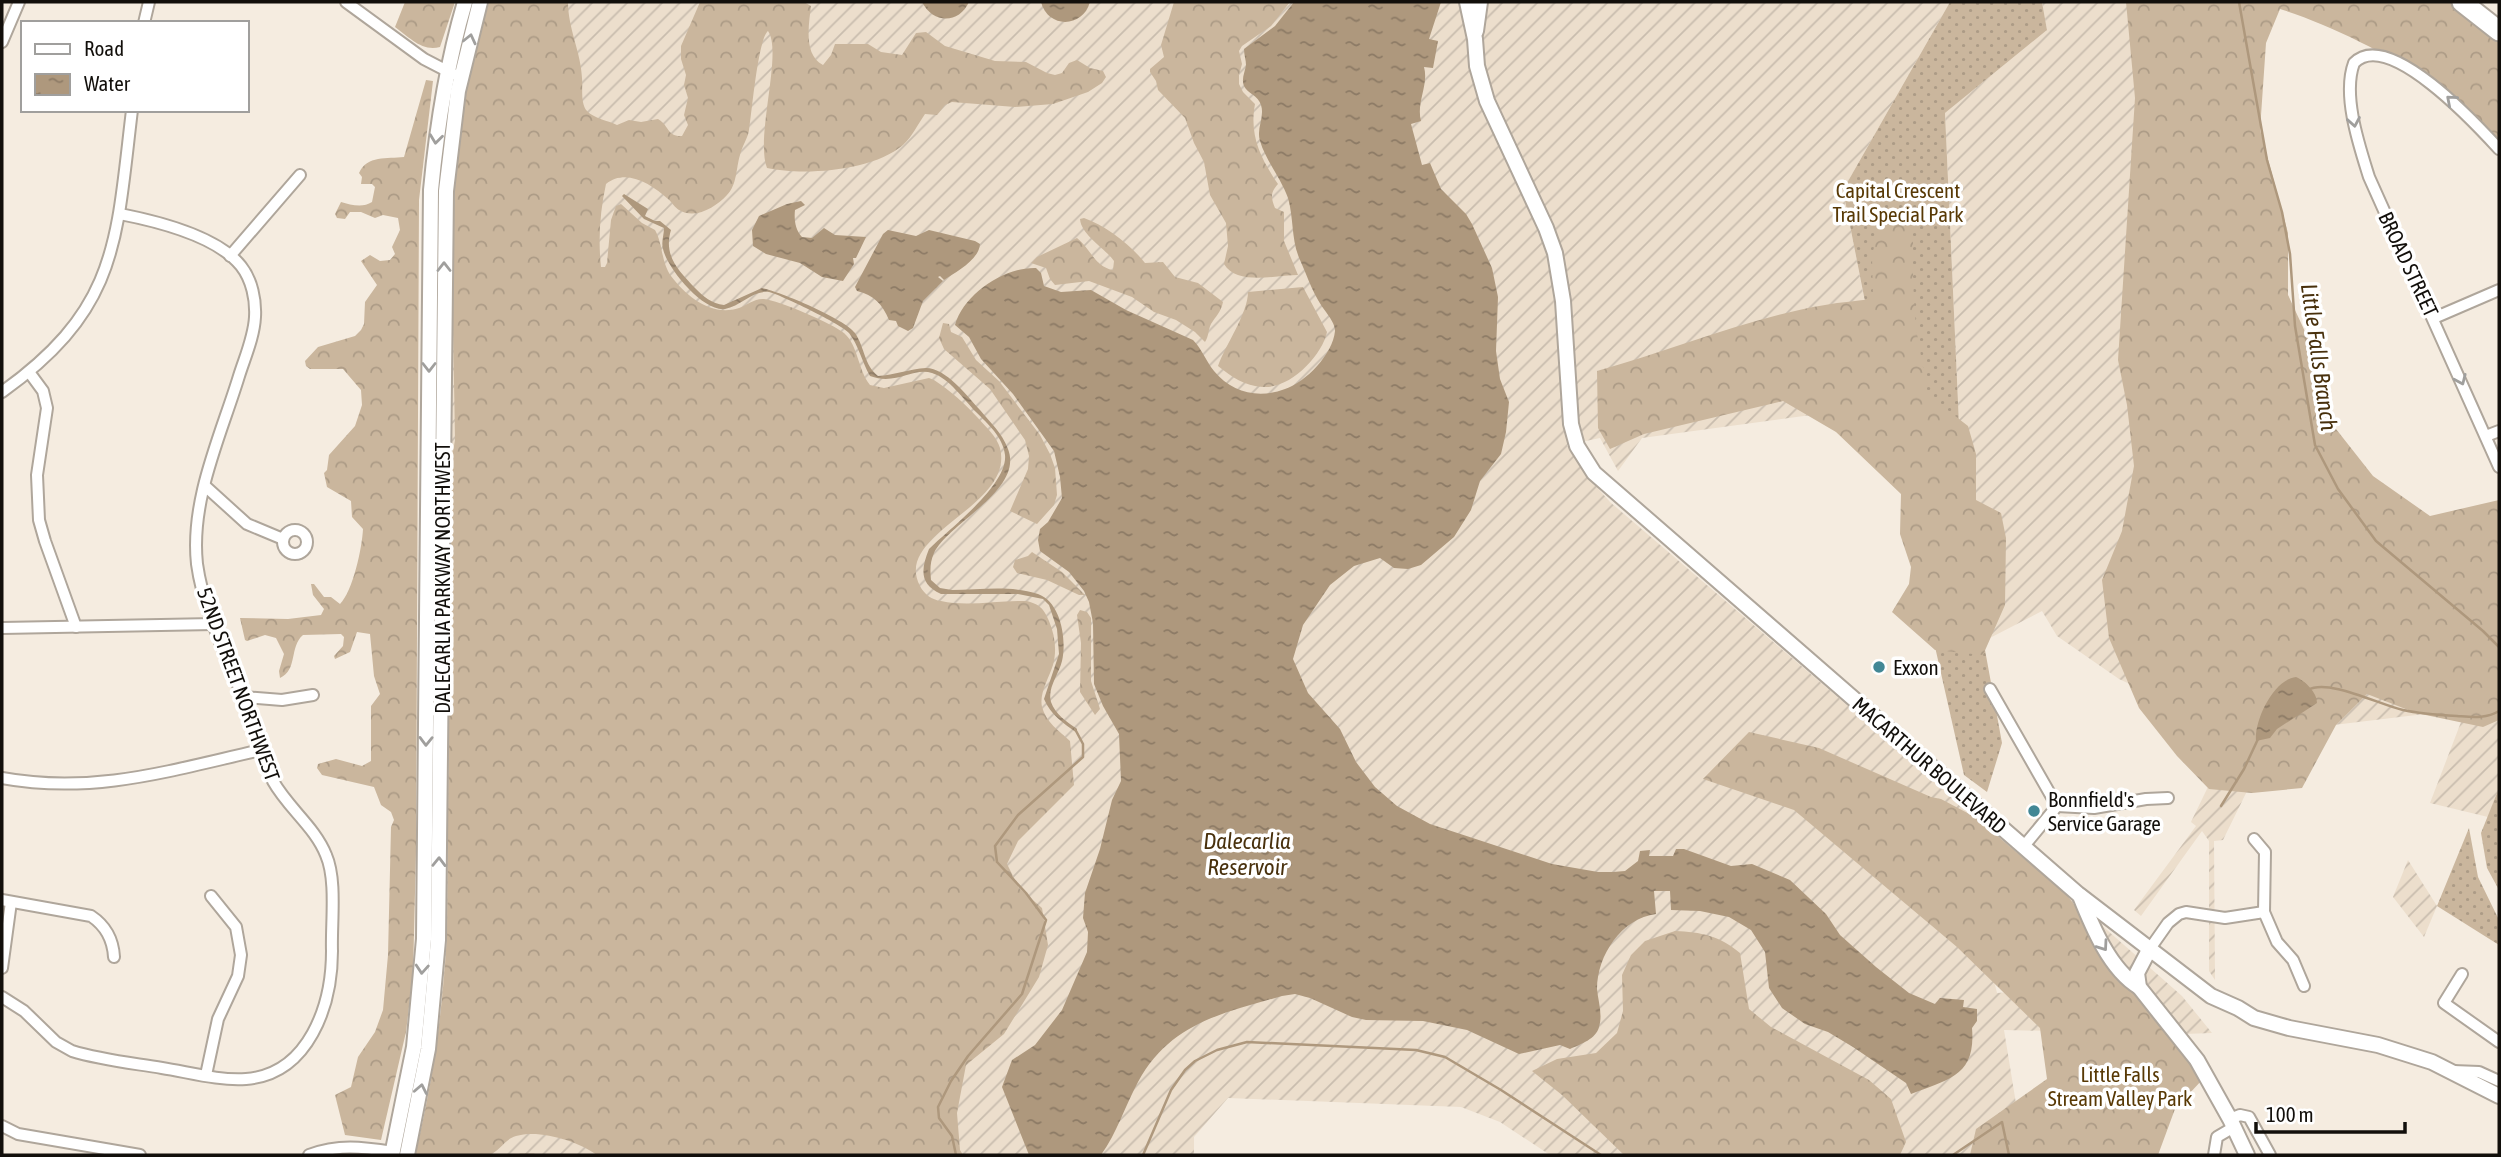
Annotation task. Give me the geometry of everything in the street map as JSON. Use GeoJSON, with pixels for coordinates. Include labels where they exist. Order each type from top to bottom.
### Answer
{"type":"FeatureCollection","features":[{"type":"Feature","properties":{"kind":"highway"},"geometry":{"type":"LineString","coordinates":[[2462,2],[2499,31]]}},
{"type":"Feature","properties":{"kind":"main road","name":"DALECARLIA PARKWAY NORTHWEST"},"geometry":{"type":"LineString","coordinates":[[454,74],[465,2]]}},
{"type":"Feature","properties":{"kind":"main road","name":"DALECARLIA PARKWAY NORTHWEST"},"geometry":{"type":"LineString","coordinates":[[397,1154],[423,961],[430,209],[436,140],[454,74],[480,2]]}},
{"type":"Feature","properties":{"kind":"main road"},"geometry":{"type":"LineString","coordinates":[[1467,2],[1475,39]]}},
{"type":"Feature","properties":{"kind":"main road"},"geometry":{"type":"LineString","coordinates":[[1475,39],[1480,2]]}},
{"type":"Feature","properties":{"kind":"main road","name":"MACARTHUR BOULEVARD"},"geometry":{"type":"LineString","coordinates":[[1475,39],[1477,66],[1487,101],[1541,216],[1555,253],[1563,301],[1572,424],[1577,446],[1594,473],[2080,896],[2211,996],[2254,1018],[2290,1028],[2378,1045],[2432,1062],[2499,1096]]}},
{"type":"Feature","properties":{"kind":"main road"},"geometry":{"type":"LineString","coordinates":[[2080,896],[2094,933],[2128,981],[2139,987],[2197,1060],[2247,1155]]}},
{"type":"Feature","properties":{"kind":"main road"},"geometry":{"type":"LineString","coordinates":[[2139,987],[2137,973],[2149,950]]}},
{"type":"Feature","properties":{"kind":"street"},"geometry":{"type":"LineString","coordinates":[[2,42],[19,2]]}},
{"type":"Feature","properties":{"kind":"street"},"geometry":{"type":"LineString","coordinates":[[144,21],[149,2]]}},
{"type":"Feature","properties":{"kind":"street"},"geometry":{"type":"LineString","coordinates":[[346,2],[394,38],[454,74]]}},
{"type":"Feature","properties":{"kind":"street","name":"BROAD STREET"},"geometry":{"type":"LineString","coordinates":[[2499,149],[2458,106],[2431,83],[2383,55],[2360,57],[2352,66],[2352,115],[2369,177],[2499,467]]}},
{"type":"Feature","properties":{"kind":"street"},"geometry":{"type":"LineString","coordinates":[[2,391],[29,372],[62,341],[91,302],[111,256],[120,214],[132,112]]}},
{"type":"Feature","properties":{"kind":"street"},"geometry":{"type":"LineString","coordinates":[[120,214],[172,228],[230,256],[300,175]]}},
{"type":"Feature","properties":{"kind":"street","name":"52ND STREET NORTHWEST"},"geometry":{"type":"LineString","coordinates":[[2,997],[33,1018],[55,1042],[72,1051],[206,1075],[248,1079],[267,1074],[289,1062],[311,1038],[324,1007],[332,961],[329,863],[316,836],[277,788],[268,771],[244,697],[202,588],[196,551],[197,528],[205,486],[256,318],[250,282],[240,264],[230,256]]}},
{"type":"Feature","properties":{"kind":"street"},"geometry":{"type":"LineString","coordinates":[[2434,318],[2499,290]]}},
{"type":"Feature","properties":{"kind":"street"},"geometry":{"type":"LineString","coordinates":[[29,372],[43,391],[47,408],[37,475],[39,520],[76,627]]}},
{"type":"Feature","properties":{"kind":"street"},"geometry":{"type":"LineString","coordinates":[[2486,436],[2499,430]]}},
{"type":"Feature","properties":{"kind":"street"},"geometry":{"type":"LineString","coordinates":[[205,486],[247,524],[283,539]]}},
{"type":"Feature","properties":{"kind":"street"},"geometry":{"type":"LineString","coordinates":[[2,628],[214,624]]}},
{"type":"Feature","properties":{"kind":"street"},"geometry":{"type":"LineString","coordinates":[[1990,689],[2057,806]]}},
{"type":"Feature","properties":{"kind":"street"},"geometry":{"type":"LineString","coordinates":[[244,697],[282,700],[313,695]]}},
{"type":"Feature","properties":{"kind":"street"},"geometry":{"type":"LineString","coordinates":[[2,778],[40,783],[98,784],[261,750]]}},
{"type":"Feature","properties":{"kind":"street"},"geometry":{"type":"LineString","coordinates":[[2057,806],[2094,807],[2168,798]]}},
{"type":"Feature","properties":{"kind":"street"},"geometry":{"type":"LineString","coordinates":[[2024,846],[2057,806]]}},
{"type":"Feature","properties":{"kind":"street"},"geometry":{"type":"LineString","coordinates":[[2254,839],[2265,852],[2264,912],[2277,942],[2293,960],[2304,986]]}},
{"type":"Feature","properties":{"kind":"street"},"geometry":{"type":"LineString","coordinates":[[206,1075],[218,1019],[238,976],[242,954],[236,927],[211,896]]}},
{"type":"Feature","properties":{"kind":"street"},"geometry":{"type":"LineString","coordinates":[[2,968],[7,901],[91,916],[110,936],[114,957]]}},
{"type":"Feature","properties":{"kind":"street"},"geometry":{"type":"LineString","coordinates":[[2149,950],[2168,923],[2179,914],[2186,912],[2225,918],[2264,912]]}},
{"type":"Feature","properties":{"kind":"street"},"geometry":{"type":"LineString","coordinates":[[2462,974],[2444,1003],[2499,1042]]}},
{"type":"Feature","properties":{"kind":"street"},"geometry":{"type":"LineString","coordinates":[[2450,1071],[2479,1072],[2499,1081]]}},
{"type":"Feature","properties":{"kind":"street"},"geometry":{"type":"LineString","coordinates":[[2214,1155],[2217,1137],[2240,1115],[2249,1117],[2270,1155]]}},
{"type":"Feature","properties":{"kind":"street"},"geometry":{"type":"LineString","coordinates":[[2,1126],[18,1134],[140,1155]]}},
{"type":"Feature","properties":{"kind":"street"},"geometry":{"type":"LineString","coordinates":[[309,1155],[324,1149],[345,1146],[361,1146],[397,1154]]}},
{"type":"Feature","properties":{"kind":"shaded area"},"geometry":{"type":"Polygon","coordinates":[[[487,2],[1950,2],[1843,190],[1885,405],[1642,438],[1618,471],[1600,438],[1567,445],[1586,475],[1610,502],[1973,813],[1965,865],[1997,993],[2025,991],[2031,863],[2182,996],[2212,1033],[2004,1030],[2020,1128],[2014,1155],[1550,1155],[1500,1122],[1461,1107],[1228,1098],[1194,1137],[1194,1155],[419,1155],[443,1010],[438,940],[443,436],[461,77],[487,2]]]}},
{"type":"Feature","properties":{"kind":"shaded area"},"geometry":{"type":"Polygon","coordinates":[[[2042,2],[2171,2],[2246,30],[2285,269],[2192,265],[2289,296],[2319,472],[2499,641],[2499,788],[2488,817],[2430,803],[2466,709],[2276,732],[2223,840],[2214,841],[2215,980],[2209,971],[2209,841],[2202,831],[2141,916],[2134,910],[2196,826],[2191,822],[2234,733],[2119,679],[2057,636],[2042,611],[1984,641],[1964,535],[1945,113],[2047,30],[2042,2]]]}},
{"type":"Feature","properties":{"kind":"shaded area"},"geometry":{"type":"Polygon","coordinates":[[[2408,860],[2437,906],[2424,937],[2393,897],[2408,860]]]}},
{"type":"Feature","properties":{"kind":"green space"},"geometry":{"type":"Polygon","coordinates":[[[405,2],[455,2],[440,47],[422,46],[395,27],[405,2]]]}},
{"type":"Feature","properties":{"kind":"green space"},"geometry":{"type":"Polygon","coordinates":[[[489,2],[568,2],[587,111],[617,125],[629,120],[641,122],[658,119],[677,136],[682,136],[688,125],[684,115],[688,98],[684,85],[686,75],[681,59],[681,46],[700,2],[804,2],[811,6],[809,38],[812,54],[823,65],[835,44],[868,44],[881,52],[902,55],[916,33],[926,32],[945,46],[995,61],[1026,62],[1055,75],[1062,73],[1069,63],[1077,60],[1090,68],[1103,71],[1106,77],[1088,92],[1053,104],[1015,107],[952,102],[945,105],[937,115],[925,114],[903,145],[890,154],[857,166],[818,171],[767,168],[764,136],[772,57],[772,42],[768,31],[758,61],[748,133],[734,181],[727,195],[705,211],[685,213],[646,183],[622,177],[606,184],[602,204],[601,267],[605,267],[607,263],[611,220],[616,206],[621,204],[642,223],[655,230],[665,265],[671,276],[692,298],[719,310],[739,308],[764,299],[781,303],[818,319],[849,338],[870,385],[884,388],[929,378],[934,380],[968,407],[999,444],[1000,469],[990,487],[923,550],[916,567],[920,586],[929,596],[951,603],[1026,601],[1043,610],[1051,626],[1055,649],[1053,665],[1042,696],[1042,707],[1050,722],[1070,741],[1074,785],[1018,841],[1007,864],[1019,888],[1042,908],[1048,945],[1039,977],[1004,1034],[966,1065],[957,1113],[960,1150],[963,1155],[597,1155],[569,1141],[547,1135],[525,1134],[512,1138],[489,1155],[415,1155],[436,1045],[447,934],[451,463],[455,440],[455,193],[465,99],[489,2]]]}},
{"type":"Feature","properties":{"kind":"green space"},"geometry":{"type":"Polygon","coordinates":[[[1174,2],[1290,2],[1271,26],[1242,46],[1239,51],[1242,64],[1239,84],[1255,104],[1255,137],[1266,165],[1278,184],[1272,193],[1273,201],[1275,208],[1284,212],[1284,241],[1298,275],[1247,277],[1230,271],[1224,264],[1228,246],[1226,223],[1210,195],[1204,162],[1185,118],[1158,90],[1150,72],[1164,57],[1161,45],[1174,2]]]}},
{"type":"Feature","properties":{"kind":"green space","name":"Capital Crescent Trail Special Park"},"geometry":{"type":"Polygon","coordinates":[[[1950,2],[2042,2],[2047,30],[1945,113],[1964,535],[2002,743],[1987,792],[1964,775],[1919,576],[1843,190],[1950,2]]]}},
{"type":"Feature","properties":{"kind":"green space"},"geometry":{"type":"Polygon","coordinates":[[[2126,2],[2462,2],[2499,31],[2499,149],[2447,97],[2413,71],[2337,31],[2280,9],[2266,43],[2260,130],[2288,233],[2288,295],[2308,338],[2325,415],[2373,476],[2430,516],[2499,500],[2499,720],[2483,727],[2416,713],[2367,694],[2336,725],[2302,788],[2252,793],[2209,789],[2177,756],[2139,708],[2109,638],[2102,580],[2122,531],[2134,466],[2127,405],[2118,360],[2135,98],[2126,2]]]}},
{"type":"Feature","properties":{"kind":"green space"},"geometry":{"type":"Polygon","coordinates":[[[426,80],[433,81],[419,200],[413,973],[406,1032],[381,1140],[345,1135],[335,1095],[351,1087],[358,1057],[375,1032],[383,1010],[388,955],[391,827],[394,820],[391,812],[381,805],[374,787],[322,775],[317,768],[318,764],[336,759],[362,766],[371,761],[371,706],[380,694],[374,676],[370,634],[357,632],[350,652],[335,659],[334,656],[343,646],[344,637],[341,634],[303,635],[296,646],[289,670],[280,678],[279,671],[284,654],[276,638],[265,635],[245,640],[240,618],[288,619],[321,615],[324,609],[313,595],[311,584],[314,584],[324,597],[331,597],[340,604],[353,580],[363,529],[352,517],[351,501],[327,487],[324,473],[329,455],[355,426],[362,405],[361,390],[343,369],[310,369],[305,361],[318,347],[355,336],[361,330],[364,324],[365,302],[377,285],[361,261],[370,255],[380,261],[390,260],[395,254],[392,247],[400,230],[398,218],[383,215],[375,218],[361,212],[350,212],[345,219],[337,218],[335,214],[341,202],[361,205],[372,202],[375,187],[372,184],[361,184],[362,177],[359,173],[367,163],[378,159],[404,157],[426,80]]]}},
{"type":"Feature","properties":{"kind":"green space"},"geometry":{"type":"Polygon","coordinates":[[[1882,211],[1913,215],[1916,328],[1928,395],[1968,426],[1976,454],[1976,500],[2001,513],[2006,538],[2005,605],[1983,655],[1935,650],[1892,612],[1909,584],[1911,567],[1900,534],[1901,494],[1836,432],[1783,401],[1644,434],[1610,449],[1598,428],[1597,371],[1767,318],[1825,305],[1873,299],[1872,256],[1882,211]]]}},
{"type":"Feature","properties":{"kind":"green space"},"geometry":{"type":"Polygon","coordinates":[[[1084,218],[1117,236],[1145,263],[1163,262],[1175,277],[1198,283],[1223,302],[1205,342],[1176,320],[1154,312],[1132,297],[1089,281],[1055,285],[1046,268],[1031,263],[1037,257],[1077,238],[1097,261],[1113,270],[1114,261],[1081,225],[1080,219],[1084,218]]]}},
{"type":"Feature","properties":{"kind":"green space"},"geometry":{"type":"Polygon","coordinates":[[[1303,287],[1327,332],[1319,351],[1303,369],[1284,383],[1263,387],[1244,383],[1218,366],[1241,319],[1248,292],[1303,287]]]}},
{"type":"Feature","properties":{"kind":"green space"},"geometry":{"type":"Polygon","coordinates":[[[943,323],[949,324],[951,332],[962,337],[976,360],[999,381],[1040,435],[1050,454],[1055,468],[1057,495],[1054,505],[1037,524],[1010,511],[1028,469],[1029,456],[1025,440],[990,389],[944,349],[939,338],[943,323]]]}},
{"type":"Feature","properties":{"kind":"green space"},"geometry":{"type":"Polygon","coordinates":[[[1032,552],[1062,572],[1085,595],[1079,595],[1047,580],[1017,573],[1013,567],[1015,560],[1032,552]]]}},
{"type":"Feature","properties":{"kind":"green space"},"geometry":{"type":"Polygon","coordinates":[[[1080,610],[1087,612],[1091,618],[1091,681],[1100,709],[1095,715],[1080,692],[1081,643],[1077,615],[1080,610]]]}},
{"type":"Feature","properties":{"kind":"green space","name":"Little Falls Stream Valley Park"},"geometry":{"type":"Polygon","coordinates":[[[1749,732],[1819,748],[1941,799],[1975,817],[2066,894],[2126,984],[2178,1043],[2202,1080],[2175,1109],[2158,1155],[1970,1155],[1976,1129],[2047,1079],[2040,1028],[1957,947],[1794,810],[1703,779],[1749,732]]]}},
{"type":"Feature","properties":{"kind":"green space"},"geometry":{"type":"Polygon","coordinates":[[[2499,788],[2499,890],[2487,868],[2481,833],[2499,788]]]}},
{"type":"Feature","properties":{"kind":"green space"},"geometry":{"type":"Polygon","coordinates":[[[2469,828],[2478,877],[2499,920],[2499,945],[2437,906],[2469,828]]]}},
{"type":"Feature","properties":{"kind":"green space"},"geometry":{"type":"Polygon","coordinates":[[[1675,931],[1710,936],[1740,953],[1749,1009],[1771,1027],[1869,1080],[1891,1099],[1906,1142],[1900,1155],[1624,1155],[1562,1095],[1532,1071],[1557,1059],[1596,1053],[1617,1033],[1623,1011],[1622,975],[1631,955],[1645,941],[1675,931]]]}},
{"type":"Feature","properties":{"kind":"water"},"geometry":{"type":"Polygon","coordinates":[[[922,2],[969,2],[959,14],[946,18],[933,14],[922,2]]]}},
{"type":"Feature","properties":{"kind":"water"},"geometry":{"type":"Polygon","coordinates":[[[1041,2],[1090,2],[1080,17],[1066,22],[1051,17],[1041,2]]]}},
{"type":"Feature","properties":{"kind":"water","name":"Dalecarlia Reservoir"},"geometry":{"type":"Polygon","coordinates":[[[1294,2],[1441,2],[1429,39],[1438,41],[1433,68],[1424,67],[1421,121],[1411,124],[1422,165],[1430,163],[1441,189],[1466,214],[1492,268],[1498,297],[1496,351],[1500,379],[1509,402],[1501,454],[1480,481],[1471,510],[1454,537],[1421,565],[1408,569],[1394,568],[1380,558],[1354,566],[1330,585],[1303,625],[1293,659],[1308,693],[1340,729],[1356,762],[1375,787],[1397,806],[1430,824],[1552,864],[1598,872],[1625,871],[1638,861],[1640,851],[1650,850],[1649,856],[1673,856],[1676,849],[1684,849],[1731,866],[1752,864],[1790,880],[1826,914],[1840,935],[1909,993],[1935,1004],[1940,998],[1964,1000],[1963,1007],[1977,1009],[1977,1021],[1972,1028],[1970,1056],[1964,1066],[1948,1079],[1911,1094],[1906,1083],[1853,1047],[1828,1032],[1805,1024],[1782,1008],[1769,988],[1765,952],[1751,930],[1729,917],[1700,911],[1671,910],[1670,891],[1654,891],[1656,914],[1632,923],[1622,931],[1601,964],[1597,989],[1601,1017],[1595,1035],[1570,1049],[1560,1045],[1519,1054],[1467,1030],[1423,1021],[1366,1020],[1352,1017],[1310,998],[1295,994],[1282,996],[1200,1023],[1166,1046],[1138,1082],[1112,1138],[1101,1155],[1029,1155],[1002,1087],[1012,1060],[1035,1045],[1062,1010],[1087,952],[1088,932],[1083,918],[1085,893],[1100,849],[1112,800],[1121,781],[1119,734],[1094,684],[1093,623],[1089,602],[1069,572],[1040,551],[1040,529],[1048,522],[1062,498],[1054,451],[1013,394],[981,359],[969,337],[955,325],[967,303],[987,284],[1011,272],[1036,268],[1041,273],[1044,286],[1061,292],[1091,290],[1126,310],[1193,340],[1214,371],[1238,389],[1256,394],[1275,392],[1310,374],[1329,349],[1335,328],[1315,294],[1297,252],[1288,198],[1260,141],[1261,105],[1246,89],[1243,81],[1246,65],[1244,49],[1275,26],[1294,2]]]}},
{"type":"Feature","properties":{"kind":"water"},"geometry":{"type":"Polygon","coordinates":[[[624,194],[648,209],[645,216],[660,221],[671,230],[669,248],[674,262],[689,282],[708,299],[724,305],[762,288],[812,307],[855,333],[870,367],[878,376],[934,369],[956,384],[992,423],[1008,449],[1010,464],[1005,478],[995,492],[942,542],[934,553],[930,569],[931,580],[940,588],[952,590],[1006,589],[1028,591],[1046,598],[1057,613],[1064,643],[1062,661],[1052,686],[1051,702],[1058,714],[1077,729],[1077,733],[1054,714],[1044,699],[1059,654],[1057,629],[1049,605],[1043,599],[1018,594],[941,594],[925,581],[923,569],[929,549],[988,493],[1003,467],[1004,448],[994,431],[956,390],[932,373],[918,372],[888,379],[870,376],[849,333],[785,298],[763,292],[725,309],[707,304],[687,287],[671,267],[662,246],[664,228],[644,219],[622,196],[624,194]]]}},
{"type":"Feature","properties":{"kind":"water"},"geometry":{"type":"Polygon","coordinates":[[[801,201],[805,205],[795,210],[795,217],[796,228],[802,237],[812,238],[824,228],[835,235],[866,237],[843,281],[822,277],[800,263],[766,254],[753,246],[752,230],[759,216],[801,201]]]}},
{"type":"Feature","properties":{"kind":"water"},"geometry":{"type":"Polygon","coordinates":[[[888,230],[916,236],[929,230],[980,244],[976,255],[966,265],[944,280],[938,277],[943,281],[923,301],[913,328],[908,331],[898,326],[896,321],[889,320],[877,301],[857,291],[855,287],[883,234],[888,230]]]}},
{"type":"Feature","properties":{"kind":"water"},"geometry":{"type":"Polygon","coordinates":[[[2296,677],[2310,687],[2317,703],[2277,729],[2270,738],[2256,741],[2258,722],[2267,702],[2280,685],[2296,677]]]}},
{"type":"Feature","properties":{"kind":"waterway","name":"Little Falls Branch"},"geometry":{"type":"LineString","coordinates":[[2239,2],[2267,160],[2282,212],[2290,254],[2295,326],[2315,445],[2338,489],[2376,541],[2499,647]]}},
{"type":"Feature","properties":{"kind":"waterway","name":"Little Falls Branch"},"geometry":{"type":"LineString","coordinates":[[2308,690],[2328,687],[2403,710],[2423,713],[2479,717],[2499,711]]}},
{"type":"Feature","properties":{"kind":"waterway"},"geometry":{"type":"LineString","coordinates":[[956,1155],[952,1136],[939,1118],[938,1107],[968,1056],[1022,994],[1046,920],[1026,893],[997,862],[995,846],[1018,815],[1083,757],[1083,744],[1075,729]]}},
{"type":"Feature","properties":{"kind":"waterway","name":"Little Falls Branch"},"geometry":{"type":"LineString","coordinates":[[2221,806],[2244,769],[2258,739]]}},
{"type":"Feature","properties":{"kind":"waterway"},"geometry":{"type":"LineString","coordinates":[[1143,1155],[1171,1090],[1185,1070],[1195,1061],[1217,1050],[1247,1042],[1416,1050],[1445,1057],[1601,1155]]}},
{"type":"Feature","properties":{"kind":"waterway","name":"Little Falls Branch"},"geometry":{"type":"LineString","coordinates":[[1953,1155],[2002,1122],[2009,1155]]}},
{"type":"Feature","properties":{"kind":"waterway"},"geometry":{"type":"LineString","coordinates":[[520,1155],[534,1155]]}},
{"type":"Feature","properties":{"kind":"place","name":"Exxon"},"geometry":{"type":"Point","coordinates":[1879,667]}},
{"type":"Feature","properties":{"kind":"place","name":"Bonnfield's Service Garage"},"geometry":{"type":"Point","coordinates":[2034,811]}}]}
